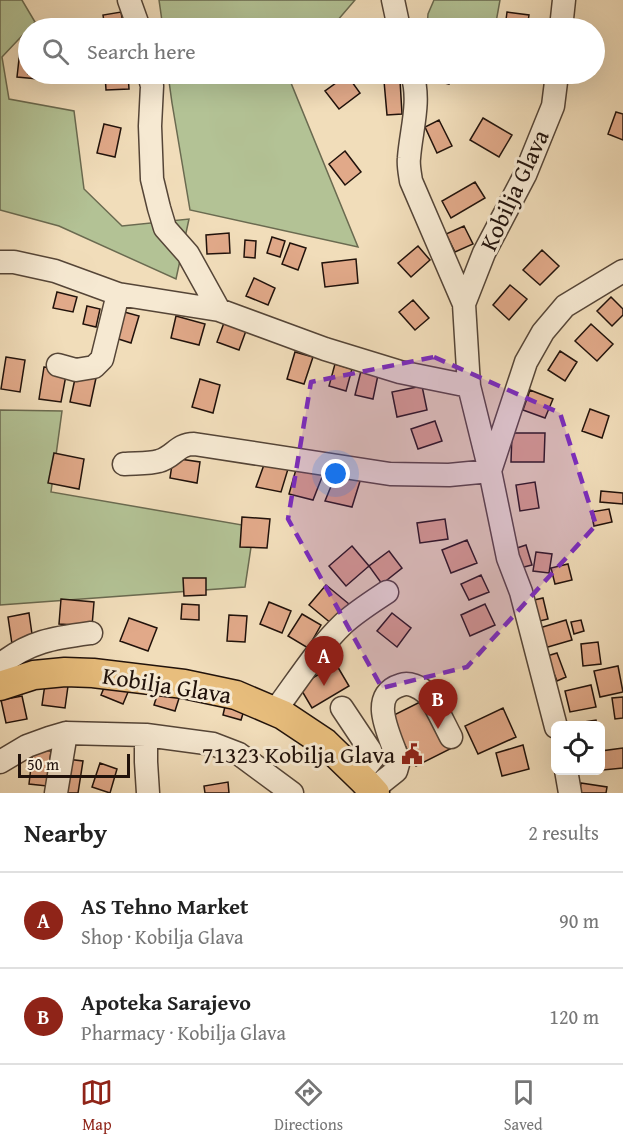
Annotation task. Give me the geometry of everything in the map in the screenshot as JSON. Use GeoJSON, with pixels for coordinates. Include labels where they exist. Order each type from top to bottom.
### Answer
{"type":"FeatureCollection","features":[{"type":"Feature","properties":{"kind":"main road","name":"Kobilja Glava"},"geometry":{"type":"LineString","coordinates":[[0,686],[34,675],[65,672],[93,673],[184,684],[236,695],[282,716],[325,743],[369,786]]}},
{"type":"Feature","properties":{"kind":"street"},"geometry":{"type":"LineString","coordinates":[[129,0],[135,18]]}},
{"type":"Feature","properties":{"kind":"street"},"geometry":{"type":"LineString","coordinates":[[393,0],[397,18]]}},
{"type":"Feature","properties":{"kind":"street"},"geometry":{"type":"LineString","coordinates":[[562,18],[564,0]]}},
{"type":"Feature","properties":{"kind":"street"},"geometry":{"type":"LineString","coordinates":[[152,84],[152,179],[159,208],[165,228],[188,254],[219,310]]}},
{"type":"Feature","properties":{"kind":"street","name":"Kobilja Glava"},"geometry":{"type":"LineString","coordinates":[[416,84],[416,105],[409,161],[411,181],[464,304],[469,386],[508,558],[521,592],[553,721]]}},
{"type":"Feature","properties":{"kind":"street","name":"Kobilja Glava"},"geometry":{"type":"LineString","coordinates":[[464,304],[484,253],[525,176],[553,106],[556,84]]}},
{"type":"Feature","properties":{"kind":"street"},"geometry":{"type":"LineString","coordinates":[[0,262],[14,262],[55,271],[118,294],[219,310],[325,349],[400,372],[469,386]]}},
{"type":"Feature","properties":{"kind":"street","name":"Kobilja Glava"},"geometry":{"type":"LineString","coordinates":[[490,471],[526,362],[543,332],[565,306],[623,271]]}},
{"type":"Feature","properties":{"kind":"street"},"geometry":{"type":"LineString","coordinates":[[58,365],[76,370],[94,367],[102,358],[118,294]]}},
{"type":"Feature","properties":{"kind":"street"},"geometry":{"type":"LineString","coordinates":[[124,464],[158,462],[182,446],[194,444],[390,474],[449,475],[490,471]]}},
{"type":"Feature","properties":{"kind":"street"},"geometry":{"type":"LineString","coordinates":[[274,712],[327,641],[343,624],[387,592]]}},
{"type":"Feature","properties":{"kind":"street"},"geometry":{"type":"LineString","coordinates":[[0,665],[48,639],[91,633]]}},
{"type":"Feature","properties":{"kind":"street"},"geometry":{"type":"LineString","coordinates":[[369,786],[396,771],[398,764],[382,705],[384,696],[392,689],[408,684],[427,694],[452,737]]}},
{"type":"Feature","properties":{"kind":"street"},"geometry":{"type":"LineString","coordinates":[[342,708],[373,758],[369,786]]}},
{"type":"Feature","properties":{"kind":"street"},"geometry":{"type":"LineString","coordinates":[[56,793],[66,733]]}},
{"type":"Feature","properties":{"kind":"street"},"geometry":{"type":"LineString","coordinates":[[0,762],[27,746],[66,733],[146,735],[222,747],[239,754],[292,793]]}},
{"type":"Feature","properties":{"kind":"street"},"geometry":{"type":"LineString","coordinates":[[146,735],[148,793]]}},
{"type":"Feature","properties":{"kind":"street"},"geometry":{"type":"LineString","coordinates":[[567,775],[570,793]]}},
{"type":"Feature","properties":{"kind":"highlighted area"},"geometry":{"type":"Polygon","coordinates":[[[434,357],[560,413],[596,525],[467,667],[382,688],[288,519],[311,382],[434,357]]]}},
{"type":"Feature","properties":{"kind":"green space"},"geometry":{"type":"Polygon","coordinates":[[[0,0],[22,0],[33,18],[18,18],[18,40],[2,57],[9,99],[74,111],[84,189],[122,226],[189,219],[176,279],[59,226],[0,210],[0,0]]]}},
{"type":"Feature","properties":{"kind":"green space"},"geometry":{"type":"Polygon","coordinates":[[[159,0],[355,0],[340,18],[162,18],[159,0]]]}},
{"type":"Feature","properties":{"kind":"green space"},"geometry":{"type":"Polygon","coordinates":[[[434,0],[500,0],[497,18],[428,18],[434,0]]]}},
{"type":"Feature","properties":{"kind":"green space"},"geometry":{"type":"Polygon","coordinates":[[[169,84],[291,84],[358,247],[190,210],[169,84]]]}},
{"type":"Feature","properties":{"kind":"green space"},"geometry":{"type":"Polygon","coordinates":[[[0,410],[62,411],[51,492],[254,527],[245,587],[0,605],[0,410]]]}},
{"type":"Feature","properties":{"kind":"building"},"geometry":{"type":"Polygon","coordinates":[[[121,12],[122,18],[103,18],[103,15],[121,12]]]}},
{"type":"Feature","properties":{"kind":"building"},"geometry":{"type":"Polygon","coordinates":[[[507,12],[529,15],[529,18],[506,18],[507,12]]]}},
{"type":"Feature","properties":{"kind":"building"},"geometry":{"type":"Polygon","coordinates":[[[106,84],[129,84],[129,89],[106,90],[106,84]]]}},
{"type":"Feature","properties":{"kind":"building"},"geometry":{"type":"Polygon","coordinates":[[[335,84],[354,84],[360,93],[339,109],[325,91],[335,84]]]}},
{"type":"Feature","properties":{"kind":"building"},"geometry":{"type":"Polygon","coordinates":[[[384,84],[400,84],[402,114],[387,115],[384,84]]]}},
{"type":"Feature","properties":{"kind":"building"},"geometry":{"type":"Polygon","coordinates":[[[616,112],[623,114],[623,140],[608,134],[616,112]]]}},
{"type":"Feature","properties":{"kind":"building"},"geometry":{"type":"Polygon","coordinates":[[[483,118],[512,135],[499,157],[470,140],[483,118]]]}},
{"type":"Feature","properties":{"kind":"building"},"geometry":{"type":"Polygon","coordinates":[[[439,120],[452,146],[437,153],[425,127],[439,120]]]}},
{"type":"Feature","properties":{"kind":"building"},"geometry":{"type":"Polygon","coordinates":[[[104,124],[121,128],[115,157],[97,153],[104,124]]]}},
{"type":"Feature","properties":{"kind":"building"},"geometry":{"type":"Polygon","coordinates":[[[345,151],[361,172],[345,185],[329,164],[345,151]]]}},
{"type":"Feature","properties":{"kind":"building"},"geometry":{"type":"Polygon","coordinates":[[[475,182],[485,198],[451,218],[442,201],[475,182]]]}},
{"type":"Feature","properties":{"kind":"building"},"geometry":{"type":"Polygon","coordinates":[[[464,226],[473,244],[455,252],[446,234],[464,226]]]}},
{"type":"Feature","properties":{"kind":"building"},"geometry":{"type":"Polygon","coordinates":[[[229,233],[230,253],[207,254],[206,235],[229,233]]]}},
{"type":"Feature","properties":{"kind":"building"},"geometry":{"type":"Polygon","coordinates":[[[272,237],[285,241],[280,257],[267,253],[272,237]]]}},
{"type":"Feature","properties":{"kind":"building"},"geometry":{"type":"Polygon","coordinates":[[[245,240],[256,241],[255,258],[244,257],[245,240]]]}},
{"type":"Feature","properties":{"kind":"building"},"geometry":{"type":"Polygon","coordinates":[[[290,243],[306,248],[298,270],[282,264],[290,243]]]}},
{"type":"Feature","properties":{"kind":"building"},"geometry":{"type":"Polygon","coordinates":[[[418,246],[430,260],[411,277],[398,263],[418,246]]]}},
{"type":"Feature","properties":{"kind":"building"},"geometry":{"type":"Polygon","coordinates":[[[542,250],[559,266],[540,285],[523,270],[542,250]]]}},
{"type":"Feature","properties":{"kind":"building"},"geometry":{"type":"Polygon","coordinates":[[[356,259],[358,283],[325,287],[322,263],[356,259]]]}},
{"type":"Feature","properties":{"kind":"building"},"geometry":{"type":"Polygon","coordinates":[[[254,278],[275,288],[268,305],[246,296],[254,278]]]}},
{"type":"Feature","properties":{"kind":"building"},"geometry":{"type":"Polygon","coordinates":[[[510,285],[527,299],[509,320],[493,305],[510,285]]]}},
{"type":"Feature","properties":{"kind":"building"},"geometry":{"type":"Polygon","coordinates":[[[57,292],[77,297],[73,312],[53,308],[57,292]]]}},
{"type":"Feature","properties":{"kind":"building"},"geometry":{"type":"Polygon","coordinates":[[[611,297],[623,309],[623,315],[612,326],[597,311],[611,297]]]}},
{"type":"Feature","properties":{"kind":"building"},"geometry":{"type":"Polygon","coordinates":[[[413,300],[429,318],[415,330],[399,312],[413,300]]]}},
{"type":"Feature","properties":{"kind":"building"},"geometry":{"type":"Polygon","coordinates":[[[87,306],[100,309],[96,327],[83,324],[87,306]]]}},
{"type":"Feature","properties":{"kind":"building"},"geometry":{"type":"Polygon","coordinates":[[[117,310],[139,316],[131,343],[109,336],[117,310]]]}},
{"type":"Feature","properties":{"kind":"building"},"geometry":{"type":"Polygon","coordinates":[[[176,316],[205,324],[199,345],[171,338],[176,316]]]}},
{"type":"Feature","properties":{"kind":"building"},"geometry":{"type":"Polygon","coordinates":[[[225,320],[247,328],[239,350],[217,342],[225,320]]]}},
{"type":"Feature","properties":{"kind":"building"},"geometry":{"type":"Polygon","coordinates":[[[591,324],[613,344],[597,361],[575,341],[591,324]]]}},
{"type":"Feature","properties":{"kind":"building"},"geometry":{"type":"Polygon","coordinates":[[[560,351],[577,362],[565,381],[548,370],[560,351]]]}},
{"type":"Feature","properties":{"kind":"building"},"geometry":{"type":"Polygon","coordinates":[[[295,352],[313,357],[304,384],[287,379],[295,352]]]}},
{"type":"Feature","properties":{"kind":"building"},"geometry":{"type":"Polygon","coordinates":[[[6,357],[25,360],[20,392],[1,389],[6,357]]]}},
{"type":"Feature","properties":{"kind":"building"},"geometry":{"type":"Polygon","coordinates":[[[335,364],[352,369],[346,391],[329,386],[335,364]]]}},
{"type":"Feature","properties":{"kind":"building"},"geometry":{"type":"Polygon","coordinates":[[[44,367],[67,370],[61,402],[39,399],[44,367]]]}},
{"type":"Feature","properties":{"kind":"building"},"geometry":{"type":"Polygon","coordinates":[[[361,371],[378,375],[373,399],[355,395],[361,371]]]}},
{"type":"Feature","properties":{"kind":"building"},"geometry":{"type":"Polygon","coordinates":[[[76,374],[96,378],[90,406],[70,402],[76,374]]]}},
{"type":"Feature","properties":{"kind":"building"},"geometry":{"type":"Polygon","coordinates":[[[200,379],[220,385],[213,413],[192,407],[200,379]]]}},
{"type":"Feature","properties":{"kind":"building"},"geometry":{"type":"Polygon","coordinates":[[[422,386],[427,410],[397,417],[392,392],[422,386]]]}},
{"type":"Feature","properties":{"kind":"building"},"geometry":{"type":"Polygon","coordinates":[[[530,390],[553,399],[545,418],[523,410],[530,390]]]}},
{"type":"Feature","properties":{"kind":"building"},"geometry":{"type":"Polygon","coordinates":[[[590,409],[609,416],[602,438],[582,431],[590,409]]]}},
{"type":"Feature","properties":{"kind":"building"},"geometry":{"type":"Polygon","coordinates":[[[435,421],[442,441],[418,449],[411,429],[435,421]]]}},
{"type":"Feature","properties":{"kind":"building"},"geometry":{"type":"Polygon","coordinates":[[[512,433],[545,433],[544,462],[511,462],[512,433]]]}},
{"type":"Feature","properties":{"kind":"building"},"geometry":{"type":"Polygon","coordinates":[[[54,453],[84,459],[79,489],[48,483],[54,453]]]}},
{"type":"Feature","properties":{"kind":"building"},"geometry":{"type":"Polygon","coordinates":[[[173,458],[200,462],[197,483],[170,478],[173,458]]]}},
{"type":"Feature","properties":{"kind":"building"},"geometry":{"type":"Polygon","coordinates":[[[265,462],[288,469],[281,492],[256,487],[265,462]]]}},
{"type":"Feature","properties":{"kind":"building"},"geometry":{"type":"Polygon","coordinates":[[[297,466],[324,472],[313,500],[289,494],[297,466]]]}},
{"type":"Feature","properties":{"kind":"building"},"geometry":{"type":"Polygon","coordinates":[[[336,474],[361,478],[352,507],[325,501],[336,474]]]}},
{"type":"Feature","properties":{"kind":"building"},"geometry":{"type":"Polygon","coordinates":[[[535,482],[539,508],[520,511],[516,485],[535,482]]]}},
{"type":"Feature","properties":{"kind":"building"},"geometry":{"type":"Polygon","coordinates":[[[601,491],[623,493],[623,504],[600,502],[601,491]]]}},
{"type":"Feature","properties":{"kind":"building"},"geometry":{"type":"Polygon","coordinates":[[[609,509],[612,522],[594,526],[591,512],[609,509]]]}},
{"type":"Feature","properties":{"kind":"building"},"geometry":{"type":"Polygon","coordinates":[[[242,517],[270,519],[267,548],[240,547],[242,517]]]}},
{"type":"Feature","properties":{"kind":"building"},"geometry":{"type":"Polygon","coordinates":[[[445,519],[448,539],[420,543],[417,523],[445,519]]]}},
{"type":"Feature","properties":{"kind":"building"},"geometry":{"type":"Polygon","coordinates":[[[467,540],[477,563],[451,573],[442,550],[467,540]]]}},
{"type":"Feature","properties":{"kind":"building"},"geometry":{"type":"Polygon","coordinates":[[[526,545],[532,565],[520,568],[514,549],[526,545]]]}},
{"type":"Feature","properties":{"kind":"building"},"geometry":{"type":"Polygon","coordinates":[[[352,546],[369,566],[346,586],[329,566],[352,546]]]}},
{"type":"Feature","properties":{"kind":"building"},"geometry":{"type":"Polygon","coordinates":[[[389,551],[402,568],[382,584],[369,566],[389,551]]]}},
{"type":"Feature","properties":{"kind":"building"},"geometry":{"type":"Polygon","coordinates":[[[536,552],[552,554],[549,573],[533,571],[536,552]]]}},
{"type":"Feature","properties":{"kind":"building"},"geometry":{"type":"Polygon","coordinates":[[[568,564],[572,580],[555,584],[551,568],[568,564]]]}},
{"type":"Feature","properties":{"kind":"building"},"geometry":{"type":"Polygon","coordinates":[[[481,575],[489,592],[469,600],[461,584],[481,575]]]}},
{"type":"Feature","properties":{"kind":"building"},"geometry":{"type":"Polygon","coordinates":[[[183,578],[206,578],[206,595],[184,596],[183,578]]]}},
{"type":"Feature","properties":{"kind":"building"},"geometry":{"type":"Polygon","coordinates":[[[326,585],[349,604],[332,624],[309,605],[326,585]]]}},
{"type":"Feature","properties":{"kind":"building"},"geometry":{"type":"Polygon","coordinates":[[[543,598],[548,619],[527,624],[521,603],[543,598]]]}},
{"type":"Feature","properties":{"kind":"building"},"geometry":{"type":"Polygon","coordinates":[[[61,599],[94,602],[92,626],[59,624],[61,599]]]}},
{"type":"Feature","properties":{"kind":"building"},"geometry":{"type":"Polygon","coordinates":[[[269,602],[291,611],[282,633],[260,624],[269,602]]]}},
{"type":"Feature","properties":{"kind":"building"},"geometry":{"type":"Polygon","coordinates":[[[182,604],[199,605],[199,620],[181,619],[182,604]]]}},
{"type":"Feature","properties":{"kind":"building"},"geometry":{"type":"Polygon","coordinates":[[[485,604],[495,625],[470,636],[461,615],[485,604]]]}},
{"type":"Feature","properties":{"kind":"building"},"geometry":{"type":"Polygon","coordinates":[[[29,613],[33,641],[12,644],[8,617],[29,613]]]}},
{"type":"Feature","properties":{"kind":"building"},"geometry":{"type":"Polygon","coordinates":[[[392,613],[411,628],[397,647],[377,631],[392,613]]]}},
{"type":"Feature","properties":{"kind":"building"},"geometry":{"type":"Polygon","coordinates":[[[302,614],[321,625],[308,648],[288,636],[302,614]]]}},
{"type":"Feature","properties":{"kind":"building"},"geometry":{"type":"Polygon","coordinates":[[[229,615],[247,616],[245,642],[227,641],[229,615]]]}},
{"type":"Feature","properties":{"kind":"building"},"geometry":{"type":"Polygon","coordinates":[[[129,618],[157,628],[148,651],[120,641],[129,618]]]}},
{"type":"Feature","properties":{"kind":"building"},"geometry":{"type":"Polygon","coordinates":[[[566,620],[572,640],[541,649],[536,629],[566,620]]]}},
{"type":"Feature","properties":{"kind":"building"},"geometry":{"type":"Polygon","coordinates":[[[581,620],[584,631],[574,634],[571,622],[581,620]]]}},
{"type":"Feature","properties":{"kind":"building"},"geometry":{"type":"Polygon","coordinates":[[[598,642],[601,664],[583,666],[581,644],[598,642]]]}},
{"type":"Feature","properties":{"kind":"building"},"geometry":{"type":"Polygon","coordinates":[[[557,653],[566,677],[557,681],[547,656],[557,653]]]}},
{"type":"Feature","properties":{"kind":"building"},"geometry":{"type":"Polygon","coordinates":[[[336,664],[349,686],[312,708],[299,686],[336,664]]]}},
{"type":"Feature","properties":{"kind":"building"},"geometry":{"type":"Polygon","coordinates":[[[618,666],[623,692],[600,697],[594,671],[618,666]]]}},
{"type":"Feature","properties":{"kind":"building"},"geometry":{"type":"Polygon","coordinates":[[[109,676],[131,685],[123,704],[101,695],[109,676]]]}},
{"type":"Feature","properties":{"kind":"building"},"geometry":{"type":"Polygon","coordinates":[[[45,684],[68,686],[65,708],[42,705],[45,684]]]}},
{"type":"Feature","properties":{"kind":"building"},"geometry":{"type":"Polygon","coordinates":[[[591,685],[596,707],[570,712],[565,691],[591,685]]]}},
{"type":"Feature","properties":{"kind":"building"},"geometry":{"type":"Polygon","coordinates":[[[160,686],[181,692],[175,711],[154,705],[160,686]]]}},
{"type":"Feature","properties":{"kind":"building"},"geometry":{"type":"Polygon","coordinates":[[[22,696],[27,719],[6,723],[1,700],[22,696]]]}},
{"type":"Feature","properties":{"kind":"building"},"geometry":{"type":"Polygon","coordinates":[[[623,697],[623,718],[615,719],[612,698],[623,697]]]}},
{"type":"Feature","properties":{"kind":"building"},"geometry":{"type":"Polygon","coordinates":[[[424,700],[450,749],[416,766],[390,717],[424,700]]]}},
{"type":"Feature","properties":{"kind":"building"},"geometry":{"type":"Polygon","coordinates":[[[226,702],[245,707],[241,720],[223,715],[226,702]]]}},
{"type":"Feature","properties":{"kind":"building"},"geometry":{"type":"Polygon","coordinates":[[[503,708],[516,737],[478,754],[465,726],[503,708]]]}},
{"type":"Feature","properties":{"kind":"building"},"geometry":{"type":"Polygon","coordinates":[[[523,745],[529,769],[502,776],[496,753],[523,745]]]}},
{"type":"Feature","properties":{"kind":"building"},"geometry":{"type":"Polygon","coordinates":[[[623,748],[623,768],[605,770],[605,750],[623,748]]]}},
{"type":"Feature","properties":{"kind":"building"},"geometry":{"type":"Polygon","coordinates":[[[33,749],[51,751],[47,786],[29,784],[33,749]]]}},
{"type":"Feature","properties":{"kind":"building"},"geometry":{"type":"Polygon","coordinates":[[[66,759],[83,761],[78,793],[61,793],[66,759]]]}},
{"type":"Feature","properties":{"kind":"building"},"geometry":{"type":"Polygon","coordinates":[[[100,763],[117,769],[110,793],[92,787],[100,763]]]}},
{"type":"Feature","properties":{"kind":"building"},"geometry":{"type":"Polygon","coordinates":[[[228,782],[229,793],[205,793],[204,786],[228,782]]]}},
{"type":"Feature","properties":{"kind":"building"},"geometry":{"type":"Polygon","coordinates":[[[581,783],[607,787],[606,793],[579,793],[581,783]]]}},
{"type":"Feature","properties":{"kind":"place","name":"AS Tehno Market"},"geometry":{"type":"Point","coordinates":[324,686]}},
{"type":"Feature","properties":{"kind":"place","name":"Apoteka Sarajevo"},"geometry":{"type":"Point","coordinates":[438,729]}},
{"type":"Feature","properties":{"kind":"place","name":"71323 Kobilja Glava"},"geometry":{"type":"Point","coordinates":[412,754]}}]}
